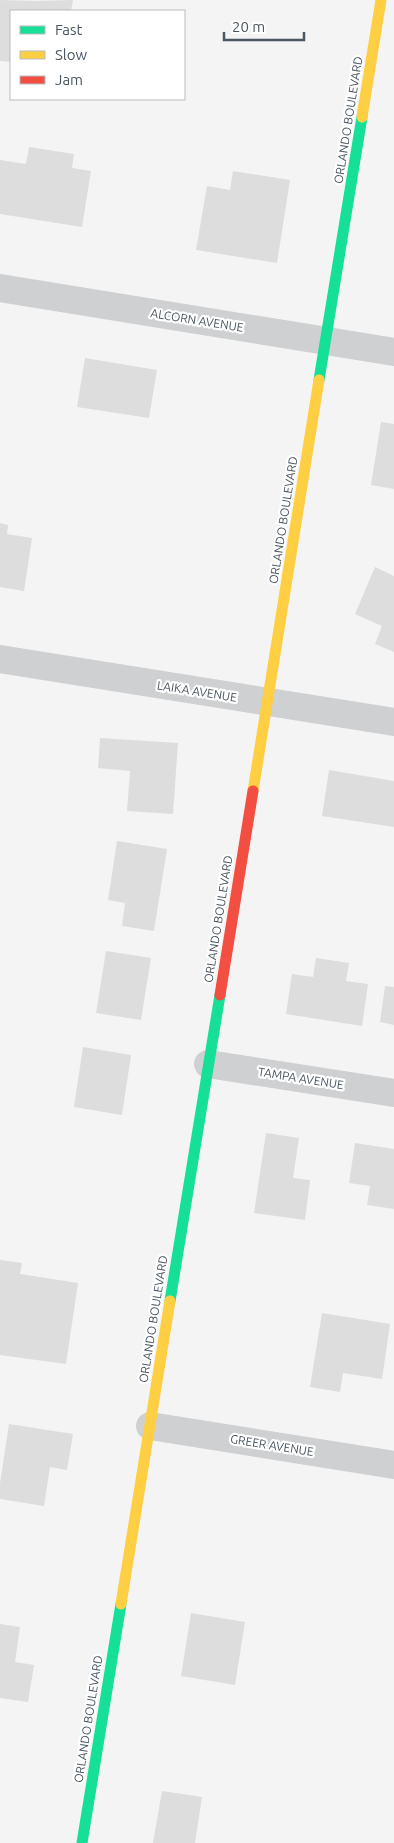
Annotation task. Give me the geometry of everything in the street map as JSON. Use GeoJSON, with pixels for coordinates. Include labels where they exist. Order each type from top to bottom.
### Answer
{"type":"FeatureCollection","features":[{"type":"Feature","properties":{"kind":"street","name":"ORLANDO BOULEVARD"},"geometry":{"type":"LineString","coordinates":[[82,1843],[381,0]]}},
{"type":"Feature","properties":{"kind":"street","name":"ALCORN AVENUE"},"geometry":{"type":"LineString","coordinates":[[0,288],[394,352]]}},
{"type":"Feature","properties":{"kind":"street","name":"LAIKA AVENUE"},"geometry":{"type":"LineString","coordinates":[[0,659],[394,722]]}},
{"type":"Feature","properties":{"kind":"street","name":"TAMPA AVENUE"},"geometry":{"type":"LineString","coordinates":[[208,1064],[394,1093]]}},
{"type":"Feature","properties":{"kind":"street","name":"GREER AVENUE"},"geometry":{"type":"LineString","coordinates":[[150,1426],[394,1465]]}},
{"type":"Feature","properties":{"kind":"building"},"geometry":{"type":"Polygon","coordinates":[[[0,0],[73,0],[71,10],[10,10],[10,62],[0,61],[0,0]]]}},
{"type":"Feature","properties":{"kind":"building"},"geometry":{"type":"Polygon","coordinates":[[[29,147],[74,154],[72,168],[91,171],[82,227],[0,214],[0,160],[26,164],[29,147]]]}},
{"type":"Feature","properties":{"kind":"building"},"geometry":{"type":"Polygon","coordinates":[[[233,171],[290,180],[277,263],[196,250],[207,186],[230,190],[233,171]]]}},
{"type":"Feature","properties":{"kind":"building"},"geometry":{"type":"Polygon","coordinates":[[[85,358],[157,370],[149,418],[77,407],[85,358]]]}},
{"type":"Feature","properties":{"kind":"building"},"geometry":{"type":"Polygon","coordinates":[[[381,422],[394,424],[394,489],[371,485],[381,422]]]}},
{"type":"Feature","properties":{"kind":"building"},"geometry":{"type":"Polygon","coordinates":[[[0,523],[8,525],[7,534],[32,538],[24,591],[0,587],[0,523]]]}},
{"type":"Feature","properties":{"kind":"building"},"geometry":{"type":"Polygon","coordinates":[[[375,567],[394,576],[394,652],[375,644],[382,626],[355,614],[375,567]]]}},
{"type":"Feature","properties":{"kind":"building"},"geometry":{"type":"Polygon","coordinates":[[[100,738],[178,743],[173,814],[127,811],[130,771],[98,768],[100,738]]]}},
{"type":"Feature","properties":{"kind":"building"},"geometry":{"type":"Polygon","coordinates":[[[329,770],[394,781],[394,827],[322,816],[329,770]]]}},
{"type":"Feature","properties":{"kind":"building"},"geometry":{"type":"Polygon","coordinates":[[[117,841],[167,849],[154,931],[122,926],[125,903],[108,900],[117,841]]]}},
{"type":"Feature","properties":{"kind":"building"},"geometry":{"type":"Polygon","coordinates":[[[106,951],[151,958],[141,1020],[96,1013],[106,951]]]}},
{"type":"Feature","properties":{"kind":"building"},"geometry":{"type":"Polygon","coordinates":[[[316,958],[349,963],[346,981],[368,984],[362,1026],[286,1014],[292,974],[313,977],[316,958]]]}},
{"type":"Feature","properties":{"kind":"building"},"geometry":{"type":"Polygon","coordinates":[[[385,986],[394,987],[394,1025],[380,1022],[385,986]]]}},
{"type":"Feature","properties":{"kind":"building"},"geometry":{"type":"Polygon","coordinates":[[[83,1047],[131,1055],[122,1115],[74,1107],[83,1047]]]}},
{"type":"Feature","properties":{"kind":"building"},"geometry":{"type":"Polygon","coordinates":[[[266,1133],[299,1138],[293,1178],[310,1180],[305,1220],[254,1213],[266,1133]]]}},
{"type":"Feature","properties":{"kind":"building"},"geometry":{"type":"Polygon","coordinates":[[[355,1143],[394,1149],[394,1209],[367,1205],[370,1186],[349,1183],[355,1143]]]}},
{"type":"Feature","properties":{"kind":"building"},"geometry":{"type":"Polygon","coordinates":[[[0,1260],[22,1263],[20,1274],[78,1283],[66,1364],[0,1355],[0,1260]]]}},
{"type":"Feature","properties":{"kind":"building"},"geometry":{"type":"Polygon","coordinates":[[[322,1313],[390,1324],[382,1379],[343,1373],[340,1392],[310,1387],[322,1313]]]}},
{"type":"Feature","properties":{"kind":"building"},"geometry":{"type":"Polygon","coordinates":[[[9,1424],[73,1434],[67,1470],[50,1467],[44,1506],[0,1499],[0,1483],[9,1424]]]}},
{"type":"Feature","properties":{"kind":"building"},"geometry":{"type":"Polygon","coordinates":[[[191,1613],[245,1622],[235,1685],[181,1676],[191,1613]]]}},
{"type":"Feature","properties":{"kind":"building"},"geometry":{"type":"Polygon","coordinates":[[[0,1624],[20,1627],[15,1662],[34,1665],[28,1702],[0,1698],[0,1624]]]}},
{"type":"Feature","properties":{"kind":"building"},"geometry":{"type":"Polygon","coordinates":[[[162,1791],[202,1797],[195,1843],[153,1843],[162,1791]]]}},
{"type":"Feature","properties":{"kind":"traffic: fast"},"geometry":{"type":"LineString","coordinates":[[319,380],[362,117]]}},
{"type":"Feature","properties":{"kind":"traffic: fast"},"geometry":{"type":"LineString","coordinates":[[170,1301],[220,995]]}},
{"type":"Feature","properties":{"kind":"traffic: fast"},"geometry":{"type":"LineString","coordinates":[[82,1843],[121,1604]]}},
{"type":"Feature","properties":{"kind":"traffic: slow"},"geometry":{"type":"LineString","coordinates":[[362,117],[381,0]]}},
{"type":"Feature","properties":{"kind":"traffic: slow"},"geometry":{"type":"LineString","coordinates":[[253,791],[319,380]]}},
{"type":"Feature","properties":{"kind":"traffic: slow"},"geometry":{"type":"LineString","coordinates":[[121,1604],[170,1301]]}},
{"type":"Feature","properties":{"kind":"traffic: jam"},"geometry":{"type":"LineString","coordinates":[[220,995],[253,791]]}}]}
